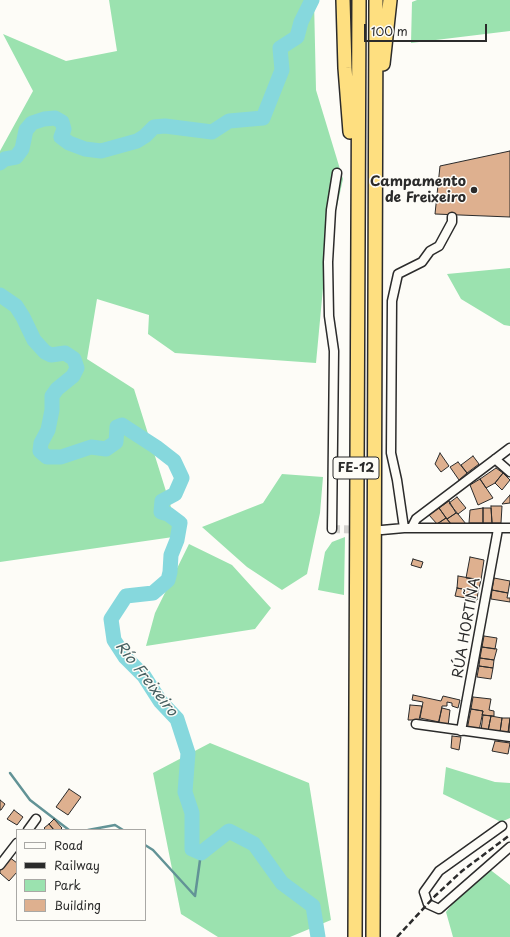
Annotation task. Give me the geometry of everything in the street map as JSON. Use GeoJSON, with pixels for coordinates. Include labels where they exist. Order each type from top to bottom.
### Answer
{"type":"FeatureCollection","features":[{"type":"Feature","properties":{"kind":"highway"},"geometry":{"type":"LineString","coordinates":[[342,0],[357,256]]}},
{"type":"Feature","properties":{"kind":"highway","name":"FE-12"},"geometry":{"type":"LineString","coordinates":[[355,937],[359,0]]}},
{"type":"Feature","properties":{"kind":"highway","name":"FE-12"},"geometry":{"type":"LineString","coordinates":[[373,937],[376,0]]}},
{"type":"Feature","properties":{"kind":"highway"},"geometry":{"type":"LineString","coordinates":[[376,140],[390,0]]}},
{"type":"Feature","properties":{"kind":"street"},"geometry":{"type":"LineString","coordinates":[[332,529],[334,350],[329,316],[328,262],[331,210],[337,173]]}},
{"type":"Feature","properties":{"kind":"street"},"geometry":{"type":"LineString","coordinates":[[408,527],[391,453],[392,300],[398,274],[422,262],[430,251],[439,246],[452,222],[452,217]]}},
{"type":"Feature","properties":{"kind":"street"},"geometry":{"type":"LineString","coordinates":[[408,527],[416,518],[510,448]]}},
{"type":"Feature","properties":{"kind":"street"},"geometry":{"type":"LineString","coordinates":[[496,459],[510,472]]}},
{"type":"Feature","properties":{"kind":"street"},"geometry":{"type":"LineString","coordinates":[[382,530],[408,527],[510,528]]}},
{"type":"Feature","properties":{"kind":"street","name":"RÚA HORTIÑA"},"geometry":{"type":"LineString","coordinates":[[461,731],[498,529]]}},
{"type":"Feature","properties":{"kind":"street"},"geometry":{"type":"LineString","coordinates":[[416,724],[510,738]]}},
{"type":"Feature","properties":{"kind":"street"},"geometry":{"type":"LineString","coordinates":[[29,829],[36,819]]}},
{"type":"Feature","properties":{"kind":"street"},"geometry":{"type":"LineString","coordinates":[[502,826],[439,871],[424,892],[428,904],[439,909],[510,847]]}},
{"type":"Feature","properties":{"kind":"street"},"geometry":{"type":"LineString","coordinates":[[0,865],[16,845]]}},
{"type":"Feature","properties":{"kind":"green space"},"geometry":{"type":"Polygon","coordinates":[[[109,0],[314,0],[316,90],[343,179],[326,256],[316,363],[175,353],[148,334],[149,315],[97,299],[87,359],[134,389],[180,536],[0,562],[0,151],[33,91],[3,34],[66,61],[117,51],[109,0]]]}},
{"type":"Feature","properties":{"kind":"green space"},"geometry":{"type":"Polygon","coordinates":[[[417,0],[510,0],[510,31],[411,43],[412,2],[417,0]]]}},
{"type":"Feature","properties":{"kind":"green space"},"geometry":{"type":"Polygon","coordinates":[[[510,268],[510,326],[504,325],[461,299],[447,274],[510,268]]]}},
{"type":"Feature","properties":{"kind":"green space"},"geometry":{"type":"Polygon","coordinates":[[[282,474],[323,477],[320,513],[307,574],[282,590],[247,567],[202,527],[263,503],[282,474]]]}},
{"type":"Feature","properties":{"kind":"green space"},"geometry":{"type":"Polygon","coordinates":[[[345,537],[344,595],[318,590],[325,552],[332,542],[345,537]]]}},
{"type":"Feature","properties":{"kind":"green space"},"geometry":{"type":"Polygon","coordinates":[[[189,544],[232,565],[271,608],[255,629],[146,646],[155,613],[189,544]]]}},
{"type":"Feature","properties":{"kind":"green space"},"geometry":{"type":"Polygon","coordinates":[[[210,743],[309,783],[331,920],[290,937],[218,937],[181,914],[153,773],[210,743]]]}},
{"type":"Feature","properties":{"kind":"green space"},"geometry":{"type":"Polygon","coordinates":[[[446,767],[495,782],[510,783],[510,818],[501,822],[443,794],[446,767]]]}},
{"type":"Feature","properties":{"kind":"green space"},"geometry":{"type":"Polygon","coordinates":[[[484,865],[510,885],[510,937],[453,937],[446,912],[484,865]]]}},
{"type":"Feature","properties":{"kind":"building","name":"Campamento de Freixeiro"},"geometry":{"type":"Polygon","coordinates":[[[510,151],[510,217],[435,214],[440,166],[510,151]]]}},
{"type":"Feature","properties":{"kind":"building"},"geometry":{"type":"Polygon","coordinates":[[[440,453],[449,466],[441,472],[435,464],[440,453]]]}},
{"type":"Feature","properties":{"kind":"building"},"geometry":{"type":"Polygon","coordinates":[[[473,456],[479,464],[467,473],[461,465],[473,456]]]}},
{"type":"Feature","properties":{"kind":"building"},"geometry":{"type":"Polygon","coordinates":[[[458,462],[467,473],[459,480],[450,467],[458,462]]]}},
{"type":"Feature","properties":{"kind":"building"},"geometry":{"type":"Polygon","coordinates":[[[496,468],[503,473],[495,483],[486,488],[480,479],[496,468]]]}},
{"type":"Feature","properties":{"kind":"building"},"geometry":{"type":"Polygon","coordinates":[[[503,473],[510,480],[502,490],[495,483],[503,473]]]}},
{"type":"Feature","properties":{"kind":"building"},"geometry":{"type":"Polygon","coordinates":[[[480,479],[493,498],[478,505],[470,485],[480,479]]]}},
{"type":"Feature","properties":{"kind":"building"},"geometry":{"type":"Polygon","coordinates":[[[510,495],[510,503],[502,504],[510,495]]]}},
{"type":"Feature","properties":{"kind":"building"},"geometry":{"type":"Polygon","coordinates":[[[457,497],[466,508],[458,514],[449,503],[457,497]]]}},
{"type":"Feature","properties":{"kind":"building"},"geometry":{"type":"Polygon","coordinates":[[[449,501],[456,513],[447,519],[439,508],[449,501]]]}},
{"type":"Feature","properties":{"kind":"building"},"geometry":{"type":"Polygon","coordinates":[[[491,506],[502,506],[501,523],[492,523],[491,506]]]}},
{"type":"Feature","properties":{"kind":"building"},"geometry":{"type":"Polygon","coordinates":[[[439,508],[446,518],[437,524],[429,515],[439,508]]]}},
{"type":"Feature","properties":{"kind":"building"},"geometry":{"type":"Polygon","coordinates":[[[483,508],[491,508],[492,523],[483,523],[483,508]]]}},
{"type":"Feature","properties":{"kind":"building"},"geometry":{"type":"Polygon","coordinates":[[[483,508],[483,523],[469,523],[470,510],[483,508]]]}},
{"type":"Feature","properties":{"kind":"building"},"geometry":{"type":"Polygon","coordinates":[[[456,513],[466,524],[451,524],[447,519],[456,513]]]}},
{"type":"Feature","properties":{"kind":"building"},"geometry":{"type":"Polygon","coordinates":[[[446,518],[451,524],[437,524],[446,518]]]}},
{"type":"Feature","properties":{"kind":"building"},"geometry":{"type":"Polygon","coordinates":[[[470,557],[484,560],[481,580],[466,578],[470,557]]]}},
{"type":"Feature","properties":{"kind":"building"},"geometry":{"type":"Polygon","coordinates":[[[413,559],[423,562],[421,568],[411,565],[413,559]]]}},
{"type":"Feature","properties":{"kind":"building"},"geometry":{"type":"Polygon","coordinates":[[[458,576],[481,580],[478,592],[457,588],[458,576]]]}},
{"type":"Feature","properties":{"kind":"building"},"geometry":{"type":"Polygon","coordinates":[[[494,578],[510,581],[508,593],[492,590],[494,578]]]}},
{"type":"Feature","properties":{"kind":"building"},"geometry":{"type":"Polygon","coordinates":[[[457,588],[478,592],[477,600],[455,596],[457,588]]]}},
{"type":"Feature","properties":{"kind":"building"},"geometry":{"type":"Polygon","coordinates":[[[492,590],[508,593],[507,598],[510,598],[510,602],[491,599],[492,590]]]}},
{"type":"Feature","properties":{"kind":"building"},"geometry":{"type":"Polygon","coordinates":[[[484,636],[497,638],[495,649],[482,647],[484,636]]]}},
{"type":"Feature","properties":{"kind":"building"},"geometry":{"type":"Polygon","coordinates":[[[482,647],[497,649],[494,660],[480,658],[482,647]]]}},
{"type":"Feature","properties":{"kind":"building"},"geometry":{"type":"Polygon","coordinates":[[[480,658],[494,660],[493,668],[479,666],[480,658]]]}},
{"type":"Feature","properties":{"kind":"building"},"geometry":{"type":"Polygon","coordinates":[[[479,666],[493,668],[491,679],[477,677],[479,666]]]}},
{"type":"Feature","properties":{"kind":"building"},"geometry":{"type":"Polygon","coordinates":[[[413,695],[441,701],[443,696],[460,700],[458,708],[452,706],[452,703],[447,702],[447,706],[442,706],[439,722],[420,718],[423,702],[412,700],[413,695]]]}},
{"type":"Feature","properties":{"kind":"building"},"geometry":{"type":"Polygon","coordinates":[[[473,697],[491,699],[489,710],[494,711],[494,716],[482,715],[483,711],[471,709],[473,697]]]}},
{"type":"Feature","properties":{"kind":"building"},"geometry":{"type":"Polygon","coordinates":[[[410,705],[422,706],[419,720],[408,720],[410,705]]]}},
{"type":"Feature","properties":{"kind":"building"},"geometry":{"type":"Polygon","coordinates":[[[442,708],[450,710],[448,726],[438,724],[442,708]]]}},
{"type":"Feature","properties":{"kind":"building"},"geometry":{"type":"Polygon","coordinates":[[[471,709],[483,711],[479,731],[467,730],[471,709]]]}},
{"type":"Feature","properties":{"kind":"building"},"geometry":{"type":"Polygon","coordinates":[[[483,715],[491,716],[488,731],[481,730],[483,715]]]}},
{"type":"Feature","properties":{"kind":"building"},"geometry":{"type":"Polygon","coordinates":[[[491,716],[502,718],[500,732],[488,731],[491,716]]]}},
{"type":"Feature","properties":{"kind":"building"},"geometry":{"type":"Polygon","coordinates":[[[502,718],[510,718],[508,733],[500,732],[502,718]]]}},
{"type":"Feature","properties":{"kind":"building"},"geometry":{"type":"Polygon","coordinates":[[[510,719],[510,734],[508,733],[510,719]]]}},
{"type":"Feature","properties":{"kind":"building"},"geometry":{"type":"Polygon","coordinates":[[[452,736],[461,737],[459,750],[451,748],[452,736]]]}},
{"type":"Feature","properties":{"kind":"building"},"geometry":{"type":"Polygon","coordinates":[[[495,741],[510,743],[508,754],[492,751],[495,741]]]}},
{"type":"Feature","properties":{"kind":"building"},"geometry":{"type":"Polygon","coordinates":[[[69,789],[81,797],[68,815],[56,807],[69,789]]]}},
{"type":"Feature","properties":{"kind":"building"},"geometry":{"type":"Polygon","coordinates":[[[0,800],[5,804],[1,810],[0,810],[0,800]]]}},
{"type":"Feature","properties":{"kind":"building"},"geometry":{"type":"Polygon","coordinates":[[[14,810],[23,817],[17,825],[7,819],[14,810]]]}},
{"type":"Feature","properties":{"kind":"building"},"geometry":{"type":"Polygon","coordinates":[[[54,819],[62,828],[53,829],[49,824],[54,819]]]}},
{"type":"Feature","properties":{"kind":"building"},"geometry":{"type":"Polygon","coordinates":[[[49,824],[53,829],[45,829],[44,828],[49,824]]]}},
{"type":"Feature","properties":{"kind":"building"},"geometry":{"type":"Polygon","coordinates":[[[9,857],[16,862],[16,873],[9,881],[0,873],[0,870],[9,857]]]}},
{"type":"Feature","properties":{"kind":"waterway","name":"Río Freixeiro"},"geometry":{"type":"LineString","coordinates":[[0,163],[5,159],[16,157],[22,149],[26,130],[32,123],[44,119],[55,118],[62,122],[64,129],[61,137],[69,143],[85,149],[101,151],[137,141],[145,136],[154,127],[165,126],[212,132],[229,121],[263,118],[282,70],[280,48],[297,37],[301,22],[312,0]]}},
{"type":"Feature","properties":{"kind":"waterway","name":"Río Freixeiro"},"geometry":{"type":"LineString","coordinates":[[0,295],[16,306],[34,340],[45,352],[51,355],[65,353],[74,359],[77,368],[73,376],[57,389],[52,396],[52,410],[48,430],[41,443],[40,451],[47,457],[61,457],[91,447],[106,449],[116,442],[117,427],[122,425],[156,447],[174,461],[182,478],[175,494],[162,501],[161,512],[168,514],[180,523],[177,540],[171,555],[168,580],[153,593],[126,596],[111,619],[114,640],[125,657],[144,676],[160,701],[177,719],[188,753],[185,792],[192,813],[192,849],[201,853],[229,831],[254,844],[282,883],[313,906],[318,937]]}},
{"type":"Feature","properties":{"kind":"waterway"},"geometry":{"type":"LineString","coordinates":[[10,773],[30,800],[68,829]]}},
{"type":"Feature","properties":{"kind":"waterway"},"geometry":{"type":"LineString","coordinates":[[93,829],[115,825],[121,829]]}},
{"type":"Feature","properties":{"kind":"waterway"},"geometry":{"type":"LineString","coordinates":[[146,846],[153,850],[195,896],[201,853]]}},
{"type":"Feature","properties":{"kind":"tunnel"},"geometry":{"type":"LineString","coordinates":[[332,529],[379,530]]}},
{"type":"Feature","properties":{"kind":"railway"},"geometry":{"type":"LineString","coordinates":[[397,937],[435,896],[462,871],[510,835]]}},
{"type":"Feature","properties":{"kind":"place","name":"Campamento de Freixeiro"},"geometry":{"type":"Point","coordinates":[474,190]}}]}
